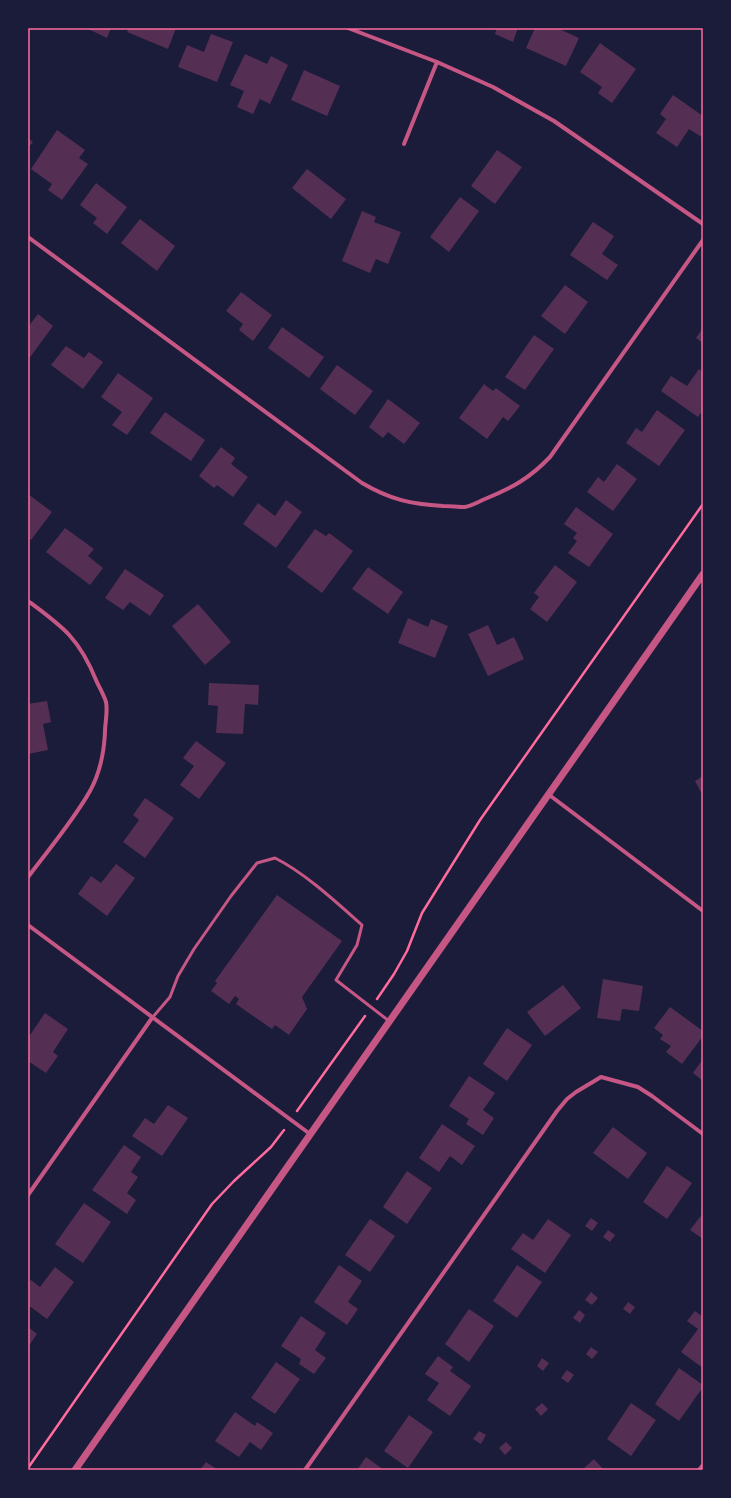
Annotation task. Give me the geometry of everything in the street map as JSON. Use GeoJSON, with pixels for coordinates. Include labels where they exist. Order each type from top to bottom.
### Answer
{"type":"FeatureCollection","features":[{"type":"Feature","properties":{"kind":"street"},"geometry":{"type":"LineString","coordinates":[[348,28],[359,30],[493,87],[554,121],[703,224]]}},
{"type":"Feature","properties":{"kind":"street"},"geometry":{"type":"LineString","coordinates":[[404,144],[437,62]]}},
{"type":"Feature","properties":{"kind":"street"},"geometry":{"type":"LineString","coordinates":[[28,237],[362,483],[378,492],[400,501],[418,504],[466,507],[507,490],[523,481],[538,469],[550,456],[703,240]]}},
{"type":"Feature","properties":{"kind":"street"},"geometry":{"type":"LineString","coordinates":[[75,1470],[703,574]]}},
{"type":"Feature","properties":{"kind":"street"},"geometry":{"type":"LineString","coordinates":[[28,601],[68,632],[80,646],[89,661],[106,702],[102,761],[91,790],[28,877]]}},
{"type":"Feature","properties":{"kind":"street"},"geometry":{"type":"LineString","coordinates":[[548,794],[703,911]]}},
{"type":"Feature","properties":{"kind":"street"},"geometry":{"type":"LineString","coordinates":[[28,925],[152,1018],[292,1119],[310,1134]]}},
{"type":"Feature","properties":{"kind":"street"},"geometry":{"type":"LineString","coordinates":[[28,1195],[152,1018]]}},
{"type":"Feature","properties":{"kind":"street"},"geometry":{"type":"LineString","coordinates":[[305,1470],[567,1098],[601,1076],[638,1087],[703,1134]]}},
{"type":"Feature","properties":{"kind":"street"},"geometry":{"type":"LineString","coordinates":[[699,1470],[703,1465]]}},
{"type":"Feature","properties":{"kind":"lane"},"geometry":{"type":"LineString","coordinates":[[152,1018],[170,997],[178,976],[194,949],[231,896],[258,863],[275,858],[288,865],[341,906],[362,925],[358,945],[336,980],[389,1020]]}},
{"type":"Feature","properties":{"kind":"path"},"geometry":{"type":"LineString","coordinates":[[28,1468],[212,1204],[234,1180],[271,1146],[292,1119],[371,1007],[394,974],[407,951],[422,913],[480,820],[703,504]]}},
{"type":"Feature","properties":{"kind":"building"},"geometry":{"type":"Polygon","coordinates":[[[86,28],[111,28],[107,38],[86,28]]]}},
{"type":"Feature","properties":{"kind":"building"},"geometry":{"type":"Polygon","coordinates":[[[129,28],[176,28],[168,49],[127,32],[129,28]]]}},
{"type":"Feature","properties":{"kind":"building"},"geometry":{"type":"Polygon","coordinates":[[[497,28],[518,28],[513,42],[495,34],[497,28]]]}},
{"type":"Feature","properties":{"kind":"building"},"geometry":{"type":"Polygon","coordinates":[[[535,28],[557,28],[579,38],[566,66],[526,48],[535,28]]]}},
{"type":"Feature","properties":{"kind":"building"},"geometry":{"type":"Polygon","coordinates":[[[211,34],[233,42],[217,82],[178,67],[187,45],[204,52],[211,34]]]}},
{"type":"Feature","properties":{"kind":"building"},"geometry":{"type":"Polygon","coordinates":[[[600,43],[636,69],[612,103],[598,93],[602,87],[580,72],[600,43]]]}},
{"type":"Feature","properties":{"kind":"building"},"geometry":{"type":"Polygon","coordinates":[[[245,54],[267,64],[271,56],[288,65],[270,104],[260,99],[253,114],[237,107],[244,91],[230,85],[245,54]]]}},
{"type":"Feature","properties":{"kind":"building"},"geometry":{"type":"Polygon","coordinates":[[[304,70],[340,86],[327,116],[291,100],[304,70]]]}},
{"type":"Feature","properties":{"kind":"building"},"geometry":{"type":"Polygon","coordinates":[[[673,95],[703,116],[703,138],[689,129],[677,147],[656,133],[666,119],[660,114],[673,95]]]}},
{"type":"Feature","properties":{"kind":"building"},"geometry":{"type":"Polygon","coordinates":[[[57,130],[85,150],[79,158],[88,164],[62,200],[48,190],[52,184],[31,169],[57,130]]]}},
{"type":"Feature","properties":{"kind":"building"},"geometry":{"type":"Polygon","coordinates":[[[28,138],[33,142],[28,148],[28,138]]]}},
{"type":"Feature","properties":{"kind":"building"},"geometry":{"type":"Polygon","coordinates":[[[497,150],[522,167],[495,204],[471,186],[497,150]]]}},
{"type":"Feature","properties":{"kind":"building"},"geometry":{"type":"Polygon","coordinates":[[[307,169],[346,199],[331,219],[292,188],[307,169]]]}},
{"type":"Feature","properties":{"kind":"building"},"geometry":{"type":"Polygon","coordinates":[[[96,183],[127,207],[107,234],[93,223],[97,218],[80,205],[96,183]]]}},
{"type":"Feature","properties":{"kind":"building"},"geometry":{"type":"Polygon","coordinates":[[[460,197],[479,211],[449,252],[430,237],[460,197]]]}},
{"type":"Feature","properties":{"kind":"building"},"geometry":{"type":"Polygon","coordinates":[[[362,211],[376,217],[374,222],[401,232],[388,264],[376,259],[370,273],[342,261],[362,211]]]}},
{"type":"Feature","properties":{"kind":"building"},"geometry":{"type":"Polygon","coordinates":[[[140,219],[175,246],[157,271],[121,243],[140,219]]]}},
{"type":"Feature","properties":{"kind":"building"},"geometry":{"type":"Polygon","coordinates":[[[593,222],[614,236],[602,254],[618,265],[607,280],[570,255],[593,222]]]}},
{"type":"Feature","properties":{"kind":"building"},"geometry":{"type":"Polygon","coordinates":[[[565,285],[588,302],[565,334],[541,316],[565,285]]]}},
{"type":"Feature","properties":{"kind":"building"},"geometry":{"type":"Polygon","coordinates":[[[241,292],[272,315],[253,341],[239,330],[243,324],[226,311],[241,292]]]}},
{"type":"Feature","properties":{"kind":"building"},"geometry":{"type":"Polygon","coordinates":[[[38,314],[53,326],[28,360],[28,327],[38,314]]]}},
{"type":"Feature","properties":{"kind":"building"},"geometry":{"type":"Polygon","coordinates":[[[282,327],[324,357],[309,378],[268,348],[282,327]]]}},
{"type":"Feature","properties":{"kind":"building"},"geometry":{"type":"Polygon","coordinates":[[[703,328],[703,343],[696,338],[703,328]]]}},
{"type":"Feature","properties":{"kind":"building"},"geometry":{"type":"Polygon","coordinates":[[[534,335],[554,349],[525,390],[505,377],[534,335]]]}},
{"type":"Feature","properties":{"kind":"building"},"geometry":{"type":"Polygon","coordinates":[[[66,346],[84,358],[89,352],[103,362],[83,389],[51,365],[66,346]]]}},
{"type":"Feature","properties":{"kind":"building"},"geometry":{"type":"Polygon","coordinates":[[[337,365],[373,391],[355,415],[320,389],[337,365]]]}},
{"type":"Feature","properties":{"kind":"building"},"geometry":{"type":"Polygon","coordinates":[[[699,369],[703,372],[703,410],[698,417],[661,391],[671,376],[687,386],[699,369]]]}},
{"type":"Feature","properties":{"kind":"building"},"geometry":{"type":"Polygon","coordinates":[[[118,373],[153,398],[127,435],[112,425],[122,412],[101,397],[118,373]]]}},
{"type":"Feature","properties":{"kind":"building"},"geometry":{"type":"Polygon","coordinates":[[[484,384],[493,391],[496,388],[520,406],[508,421],[503,417],[487,439],[459,418],[484,384]]]}},
{"type":"Feature","properties":{"kind":"building"},"geometry":{"type":"Polygon","coordinates":[[[388,399],[420,423],[404,444],[388,432],[383,438],[369,427],[388,399]]]}},
{"type":"Feature","properties":{"kind":"building"},"geometry":{"type":"Polygon","coordinates":[[[657,410],[685,430],[659,466],[626,443],[636,428],[642,432],[657,410]]]}},
{"type":"Feature","properties":{"kind":"building"},"geometry":{"type":"Polygon","coordinates":[[[165,412],[205,440],[191,461],[150,433],[165,412]]]}},
{"type":"Feature","properties":{"kind":"building"},"geometry":{"type":"Polygon","coordinates":[[[221,447],[235,458],[231,464],[248,477],[233,497],[217,485],[214,488],[199,476],[221,447]]]}},
{"type":"Feature","properties":{"kind":"building"},"geometry":{"type":"Polygon","coordinates":[[[617,464],[637,479],[613,511],[587,492],[598,477],[604,482],[617,464]]]}},
{"type":"Feature","properties":{"kind":"building"},"geometry":{"type":"Polygon","coordinates":[[[28,494],[52,512],[31,540],[28,538],[28,494]]]}},
{"type":"Feature","properties":{"kind":"building"},"geometry":{"type":"Polygon","coordinates":[[[286,500],[302,512],[276,548],[243,524],[258,503],[275,516],[286,500]]]}},
{"type":"Feature","properties":{"kind":"building"},"geometry":{"type":"Polygon","coordinates":[[[576,507],[613,534],[589,567],[568,553],[577,541],[573,538],[577,533],[564,524],[576,507]]]}},
{"type":"Feature","properties":{"kind":"building"},"geometry":{"type":"Polygon","coordinates":[[[65,528],[94,549],[88,556],[103,568],[90,585],[46,552],[65,528]]]}},
{"type":"Feature","properties":{"kind":"building"},"geometry":{"type":"Polygon","coordinates":[[[315,529],[326,536],[329,533],[353,551],[322,593],[287,567],[315,529]]]}},
{"type":"Feature","properties":{"kind":"building"},"geometry":{"type":"Polygon","coordinates":[[[555,565],[577,582],[547,622],[530,609],[539,597],[534,593],[555,565]]]}},
{"type":"Feature","properties":{"kind":"building"},"geometry":{"type":"Polygon","coordinates":[[[368,567],[403,592],[388,614],[352,589],[368,567]]]}},
{"type":"Feature","properties":{"kind":"building"},"geometry":{"type":"Polygon","coordinates":[[[125,569],[164,595],[150,616],[130,602],[123,610],[105,598],[125,569]]]}},
{"type":"Feature","properties":{"kind":"building"},"geometry":{"type":"Polygon","coordinates":[[[198,604],[231,642],[205,665],[172,626],[198,604]]]}},
{"type":"Feature","properties":{"kind":"building"},"geometry":{"type":"Polygon","coordinates":[[[408,618],[428,627],[431,619],[448,626],[435,658],[398,643],[408,618]]]}},
{"type":"Feature","properties":{"kind":"building"},"geometry":{"type":"Polygon","coordinates":[[[488,625],[497,645],[514,637],[524,659],[488,676],[468,634],[488,625]]]}},
{"type":"Feature","properties":{"kind":"building"},"geometry":{"type":"Polygon","coordinates":[[[209,683],[259,685],[258,705],[245,704],[243,734],[216,733],[218,706],[208,705],[209,683]]]}},
{"type":"Feature","properties":{"kind":"building"},"geometry":{"type":"Polygon","coordinates":[[[47,701],[51,722],[43,724],[48,750],[28,754],[28,704],[47,701]]]}},
{"type":"Feature","properties":{"kind":"building"},"geometry":{"type":"Polygon","coordinates":[[[196,741],[226,763],[199,799],[180,785],[194,766],[183,758],[196,741]]]}},
{"type":"Feature","properties":{"kind":"building"},"geometry":{"type":"Polygon","coordinates":[[[703,776],[703,796],[695,781],[703,776]]]}},
{"type":"Feature","properties":{"kind":"building"},"geometry":{"type":"Polygon","coordinates":[[[145,798],[174,818],[145,858],[123,842],[139,820],[133,815],[145,798]]]}},
{"type":"Feature","properties":{"kind":"building"},"geometry":{"type":"Polygon","coordinates":[[[116,864],[135,878],[107,916],[78,894],[91,876],[101,883],[116,864]]]}},
{"type":"Feature","properties":{"kind":"building"},"geometry":{"type":"Polygon","coordinates":[[[277,895],[342,941],[302,997],[307,1009],[289,1035],[275,1025],[272,1029],[236,1004],[239,999],[235,996],[229,1004],[211,991],[217,983],[215,981],[277,895]]]}},
{"type":"Feature","properties":{"kind":"building"},"geometry":{"type":"Polygon","coordinates":[[[603,979],[643,986],[639,1011],[622,1009],[620,1021],[597,1018],[603,979]]]}},
{"type":"Feature","properties":{"kind":"building"},"geometry":{"type":"Polygon","coordinates":[[[563,985],[581,1008],[545,1036],[527,1012],[563,985]]]}},
{"type":"Feature","properties":{"kind":"building"},"geometry":{"type":"Polygon","coordinates":[[[670,1007],[703,1031],[703,1036],[682,1064],[666,1052],[671,1046],[660,1039],[663,1035],[654,1028],[670,1007]]]}},
{"type":"Feature","properties":{"kind":"building"},"geometry":{"type":"Polygon","coordinates":[[[45,1013],[68,1029],[53,1052],[58,1056],[46,1073],[28,1061],[28,1038],[45,1013]]]}},
{"type":"Feature","properties":{"kind":"building"},"geometry":{"type":"Polygon","coordinates":[[[507,1028],[532,1045],[507,1081],[483,1064],[507,1028]]]}},
{"type":"Feature","properties":{"kind":"building"},"geometry":{"type":"Polygon","coordinates":[[[703,1059],[703,1081],[693,1073],[703,1059]]]}},
{"type":"Feature","properties":{"kind":"building"},"geometry":{"type":"Polygon","coordinates":[[[469,1076],[495,1093],[483,1110],[494,1118],[483,1135],[466,1124],[469,1119],[449,1106],[469,1076]]]}},
{"type":"Feature","properties":{"kind":"building"},"geometry":{"type":"Polygon","coordinates":[[[168,1105],[188,1118],[162,1156],[132,1136],[145,1118],[154,1124],[168,1105]]]}},
{"type":"Feature","properties":{"kind":"building"},"geometry":{"type":"Polygon","coordinates":[[[442,1124],[475,1146],[462,1165],[450,1156],[439,1172],[419,1158],[442,1124]]]}},
{"type":"Feature","properties":{"kind":"building"},"geometry":{"type":"Polygon","coordinates":[[[613,1127],[647,1153],[628,1179],[593,1153],[613,1127]]]}},
{"type":"Feature","properties":{"kind":"building"},"geometry":{"type":"Polygon","coordinates":[[[124,1145],[141,1157],[131,1172],[138,1177],[127,1193],[136,1200],[127,1214],[92,1190],[124,1145]]]}},
{"type":"Feature","properties":{"kind":"building"},"geometry":{"type":"Polygon","coordinates":[[[667,1166],[692,1183],[667,1219],[643,1202],[667,1166]]]}},
{"type":"Feature","properties":{"kind":"building"},"geometry":{"type":"Polygon","coordinates":[[[407,1171],[432,1188],[407,1224],[383,1207],[407,1171]]]}},
{"type":"Feature","properties":{"kind":"building"},"geometry":{"type":"Polygon","coordinates":[[[84,1203],[111,1222],[83,1263],[55,1244],[84,1203]]]}},
{"type":"Feature","properties":{"kind":"building"},"geometry":{"type":"Polygon","coordinates":[[[703,1213],[703,1239],[690,1230],[703,1213]]]}},
{"type":"Feature","properties":{"kind":"building"},"geometry":{"type":"Polygon","coordinates":[[[591,1218],[598,1223],[592,1231],[585,1226],[591,1218]]]}},
{"type":"Feature","properties":{"kind":"building"},"geometry":{"type":"Polygon","coordinates":[[[370,1219],[395,1236],[370,1272],[345,1255],[370,1219]]]}},
{"type":"Feature","properties":{"kind":"building"},"geometry":{"type":"Polygon","coordinates":[[[548,1219],[571,1235],[545,1273],[511,1249],[523,1233],[533,1240],[548,1219]]]}},
{"type":"Feature","properties":{"kind":"building"},"geometry":{"type":"Polygon","coordinates":[[[608,1230],[615,1235],[610,1242],[603,1237],[608,1230]]]}},
{"type":"Feature","properties":{"kind":"building"},"geometry":{"type":"Polygon","coordinates":[[[339,1265],[362,1281],[348,1302],[358,1309],[347,1325],[314,1302],[339,1265]]]}},
{"type":"Feature","properties":{"kind":"building"},"geometry":{"type":"Polygon","coordinates":[[[517,1265],[542,1282],[517,1318],[493,1301],[517,1265]]]}},
{"type":"Feature","properties":{"kind":"building"},"geometry":{"type":"Polygon","coordinates":[[[55,1267],[74,1282],[47,1319],[28,1305],[28,1284],[31,1280],[40,1287],[55,1267]]]}},
{"type":"Feature","properties":{"kind":"building"},"geometry":{"type":"Polygon","coordinates":[[[591,1292],[598,1298],[592,1305],[585,1300],[591,1292]]]}},
{"type":"Feature","properties":{"kind":"building"},"geometry":{"type":"Polygon","coordinates":[[[628,1302],[635,1307],[630,1314],[623,1309],[628,1302]]]}},
{"type":"Feature","properties":{"kind":"building"},"geometry":{"type":"Polygon","coordinates":[[[469,1309],[494,1326],[469,1362],[445,1344],[469,1309]]]}},
{"type":"Feature","properties":{"kind":"building"},"geometry":{"type":"Polygon","coordinates":[[[579,1310],[585,1315],[580,1323],[573,1318],[579,1310]]]}},
{"type":"Feature","properties":{"kind":"building"},"geometry":{"type":"Polygon","coordinates":[[[695,1311],[703,1317],[703,1368],[681,1352],[698,1329],[687,1321],[695,1311]]]}},
{"type":"Feature","properties":{"kind":"building"},"geometry":{"type":"Polygon","coordinates":[[[301,1316],[326,1333],[315,1350],[326,1358],[314,1374],[299,1364],[301,1359],[281,1346],[301,1316]]]}},
{"type":"Feature","properties":{"kind":"building"},"geometry":{"type":"Polygon","coordinates":[[[28,1327],[37,1334],[28,1347],[28,1327]]]}},
{"type":"Feature","properties":{"kind":"building"},"geometry":{"type":"Polygon","coordinates":[[[591,1347],[598,1352],[592,1359],[586,1354],[591,1347]]]}},
{"type":"Feature","properties":{"kind":"building"},"geometry":{"type":"Polygon","coordinates":[[[438,1356],[453,1367],[450,1371],[471,1386],[450,1416],[427,1400],[439,1383],[425,1374],[438,1356]]]}},
{"type":"Feature","properties":{"kind":"building"},"geometry":{"type":"Polygon","coordinates":[[[542,1358],[549,1363],[543,1371],[537,1366],[542,1358]]]}},
{"type":"Feature","properties":{"kind":"building"},"geometry":{"type":"Polygon","coordinates":[[[276,1362],[300,1379],[275,1414],[251,1398],[276,1362]]]}},
{"type":"Feature","properties":{"kind":"building"},"geometry":{"type":"Polygon","coordinates":[[[679,1368],[703,1385],[703,1387],[679,1421],[655,1404],[679,1368]]]}},
{"type":"Feature","properties":{"kind":"building"},"geometry":{"type":"Polygon","coordinates":[[[567,1370],[574,1375],[568,1383],[561,1378],[567,1370]]]}},
{"type":"Feature","properties":{"kind":"building"},"geometry":{"type":"Polygon","coordinates":[[[542,1403],[548,1409],[541,1416],[535,1409],[542,1403]]]}},
{"type":"Feature","properties":{"kind":"building"},"geometry":{"type":"Polygon","coordinates":[[[631,1403],[656,1420],[631,1456],[607,1439],[631,1403]]]}},
{"type":"Feature","properties":{"kind":"building"},"geometry":{"type":"Polygon","coordinates":[[[235,1412],[255,1426],[257,1422],[273,1433],[261,1450],[250,1442],[239,1457],[215,1441],[235,1412]]]}},
{"type":"Feature","properties":{"kind":"building"},"geometry":{"type":"Polygon","coordinates":[[[409,1415],[433,1432],[408,1468],[384,1451],[409,1415]]]}},
{"type":"Feature","properties":{"kind":"building"},"geometry":{"type":"Polygon","coordinates":[[[479,1431],[486,1435],[481,1444],[473,1439],[479,1431]]]}},
{"type":"Feature","properties":{"kind":"building"},"geometry":{"type":"Polygon","coordinates":[[[506,1442],[512,1448],[505,1455],[499,1448],[506,1442]]]}},
{"type":"Feature","properties":{"kind":"building"},"geometry":{"type":"Polygon","coordinates":[[[366,1457],[384,1470],[357,1470],[366,1457]]]}},
{"type":"Feature","properties":{"kind":"building"},"geometry":{"type":"Polygon","coordinates":[[[594,1459],[604,1470],[582,1470],[594,1459]]]}},
{"type":"Feature","properties":{"kind":"building"},"geometry":{"type":"Polygon","coordinates":[[[206,1462],[218,1470],[200,1470],[206,1462]]]}}]}
